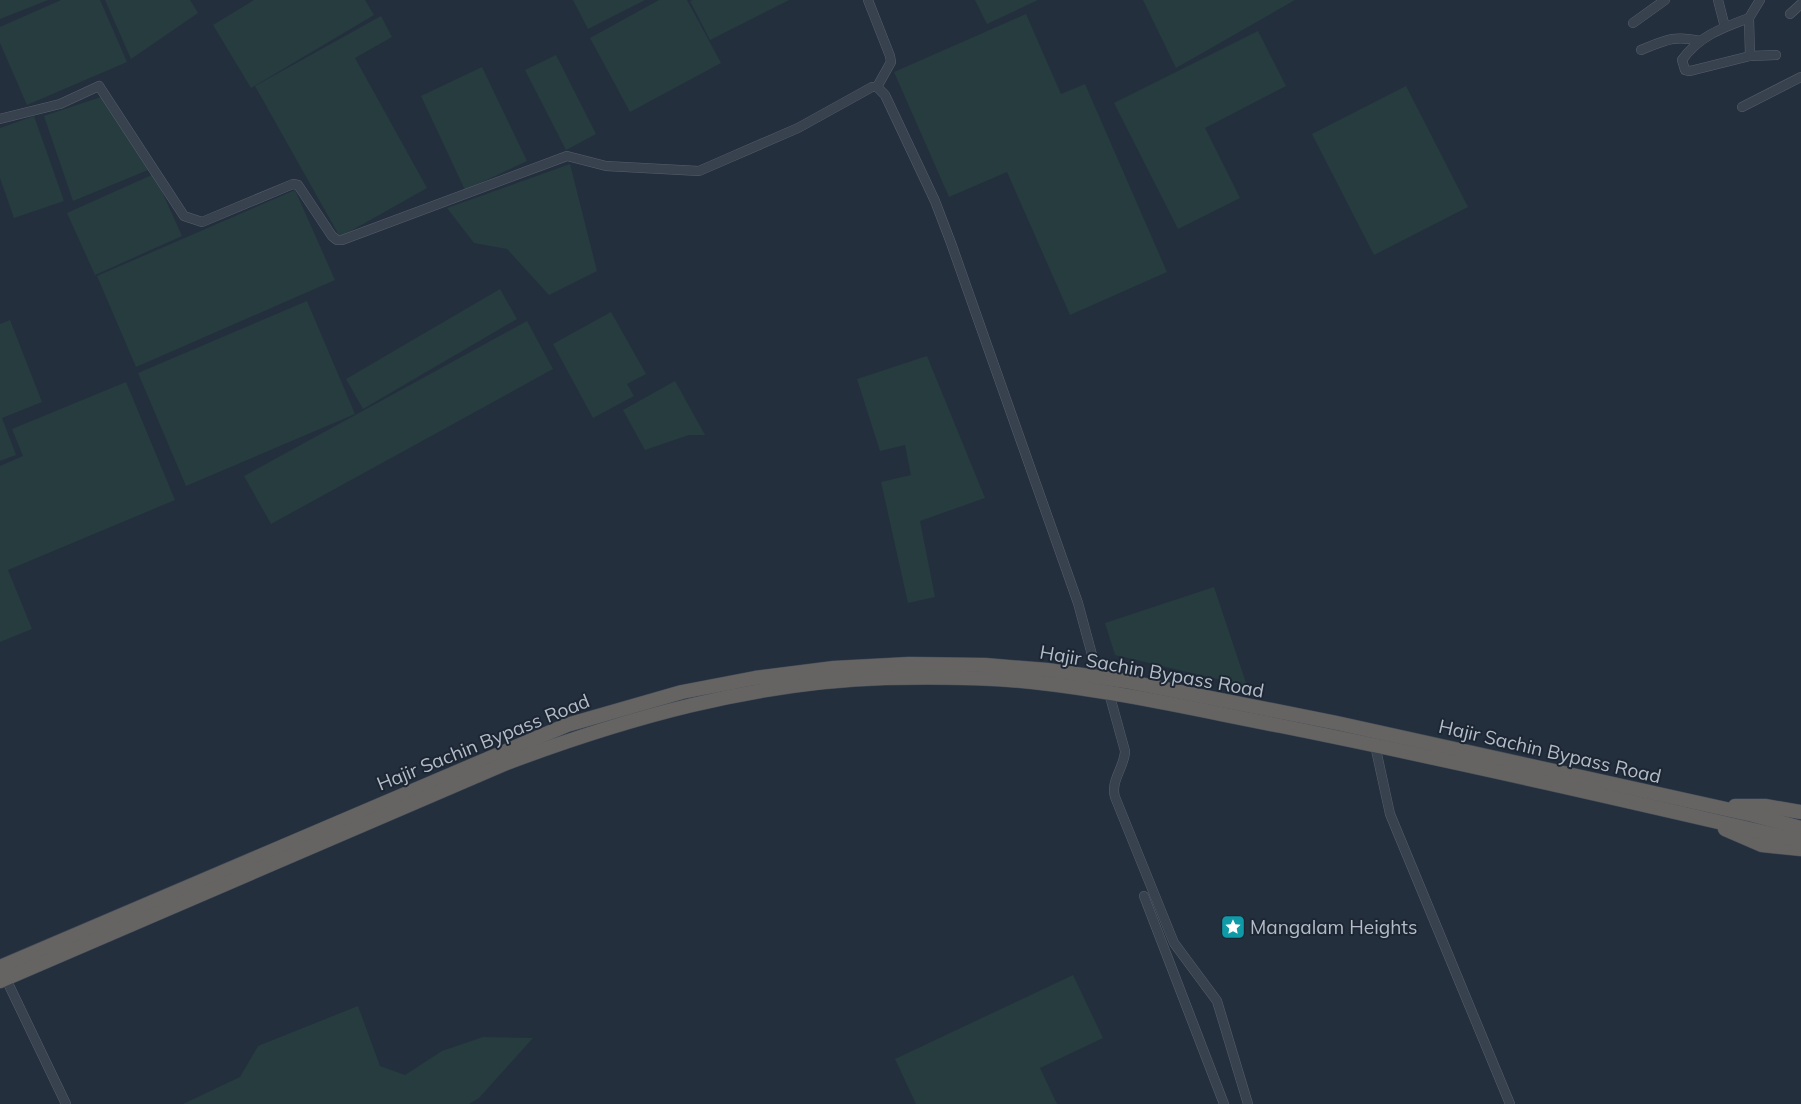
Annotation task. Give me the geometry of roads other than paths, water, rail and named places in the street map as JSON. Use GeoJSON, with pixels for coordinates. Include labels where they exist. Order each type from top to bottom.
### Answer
{"type":"FeatureCollection","features":[{"type":"Feature","properties":{"kind":"highway","name":"Hajir Sachin Bypass Road"},"geometry":{"type":"LineString","coordinates":[[2,976],[567,725],[675,694],[755,678],[834,668],[909,664],[985,665],[1047,670],[1098,678],[1337,723],[1719,807],[1801,828]]}},
{"type":"Feature","properties":{"kind":"highway"},"geometry":{"type":"LineString","coordinates":[[2,976],[504,764],[571,739],[646,716],[732,696],[812,684],[882,678],[950,678],[1031,682],[1109,694],[1375,745],[1801,841]]}},
{"type":"Feature","properties":{"kind":"highway"},"geometry":{"type":"LineString","coordinates":[[1719,807],[1765,806],[1801,812]]}},
{"type":"Feature","properties":{"kind":"highway"},"geometry":{"type":"LineString","coordinates":[[1706,819],[1762,845],[1801,849]]}},
{"type":"Feature","properties":{"kind":"street"},"geometry":{"type":"LineString","coordinates":[[868,0],[890,56],[890,62],[878,88]]}},
{"type":"Feature","properties":{"kind":"street"},"geometry":{"type":"LineString","coordinates":[[1633,23],[1665,0]]}},
{"type":"Feature","properties":{"kind":"street"},"geometry":{"type":"LineString","coordinates":[[1718,0],[1725,27]]}},
{"type":"Feature","properties":{"kind":"street"},"geometry":{"type":"LineString","coordinates":[[1750,56],[1749,18],[1760,0]]}},
{"type":"Feature","properties":{"kind":"street"},"geometry":{"type":"LineString","coordinates":[[1790,14],[1801,4]]}},
{"type":"Feature","properties":{"kind":"street"},"geometry":{"type":"LineString","coordinates":[[1749,18],[1712,32],[1691,48],[1682,60],[1685,70],[1690,71],[1750,56],[1776,55]]}},
{"type":"Feature","properties":{"kind":"street"},"geometry":{"type":"LineString","coordinates":[[1641,50],[1672,38],[1681,37],[1700,41]]}},
{"type":"Feature","properties":{"kind":"street"},"geometry":{"type":"LineString","coordinates":[[1742,107],[1801,77]]}},
{"type":"Feature","properties":{"kind":"street"},"geometry":{"type":"LineString","coordinates":[[0,119],[60,104],[100,86],[184,216],[202,222],[293,184],[302,186],[332,236],[342,240],[567,156],[606,166],[704,169],[798,128],[872,88],[878,88],[885,94],[913,153],[951,243],[1078,603],[1098,678]]}},
{"type":"Feature","properties":{"kind":"street"},"geometry":{"type":"LineString","coordinates":[[1109,694],[1125,750],[1125,758],[1113,792],[1174,943],[1217,1001],[1248,1104]]}},
{"type":"Feature","properties":{"kind":"street"},"geometry":{"type":"LineString","coordinates":[[1375,745],[1390,814],[1510,1104]]}},
{"type":"Feature","properties":{"kind":"street"},"geometry":{"type":"LineString","coordinates":[[1144,896],[1224,1104]]}},
{"type":"Feature","properties":{"kind":"street"},"geometry":{"type":"LineString","coordinates":[[2,976],[64,1103]]}},
{"type":"Feature","properties":{"kind":"place","name":"Mangalam Heights"},"geometry":{"type":"Point","coordinates":[1233,927]}}]}
